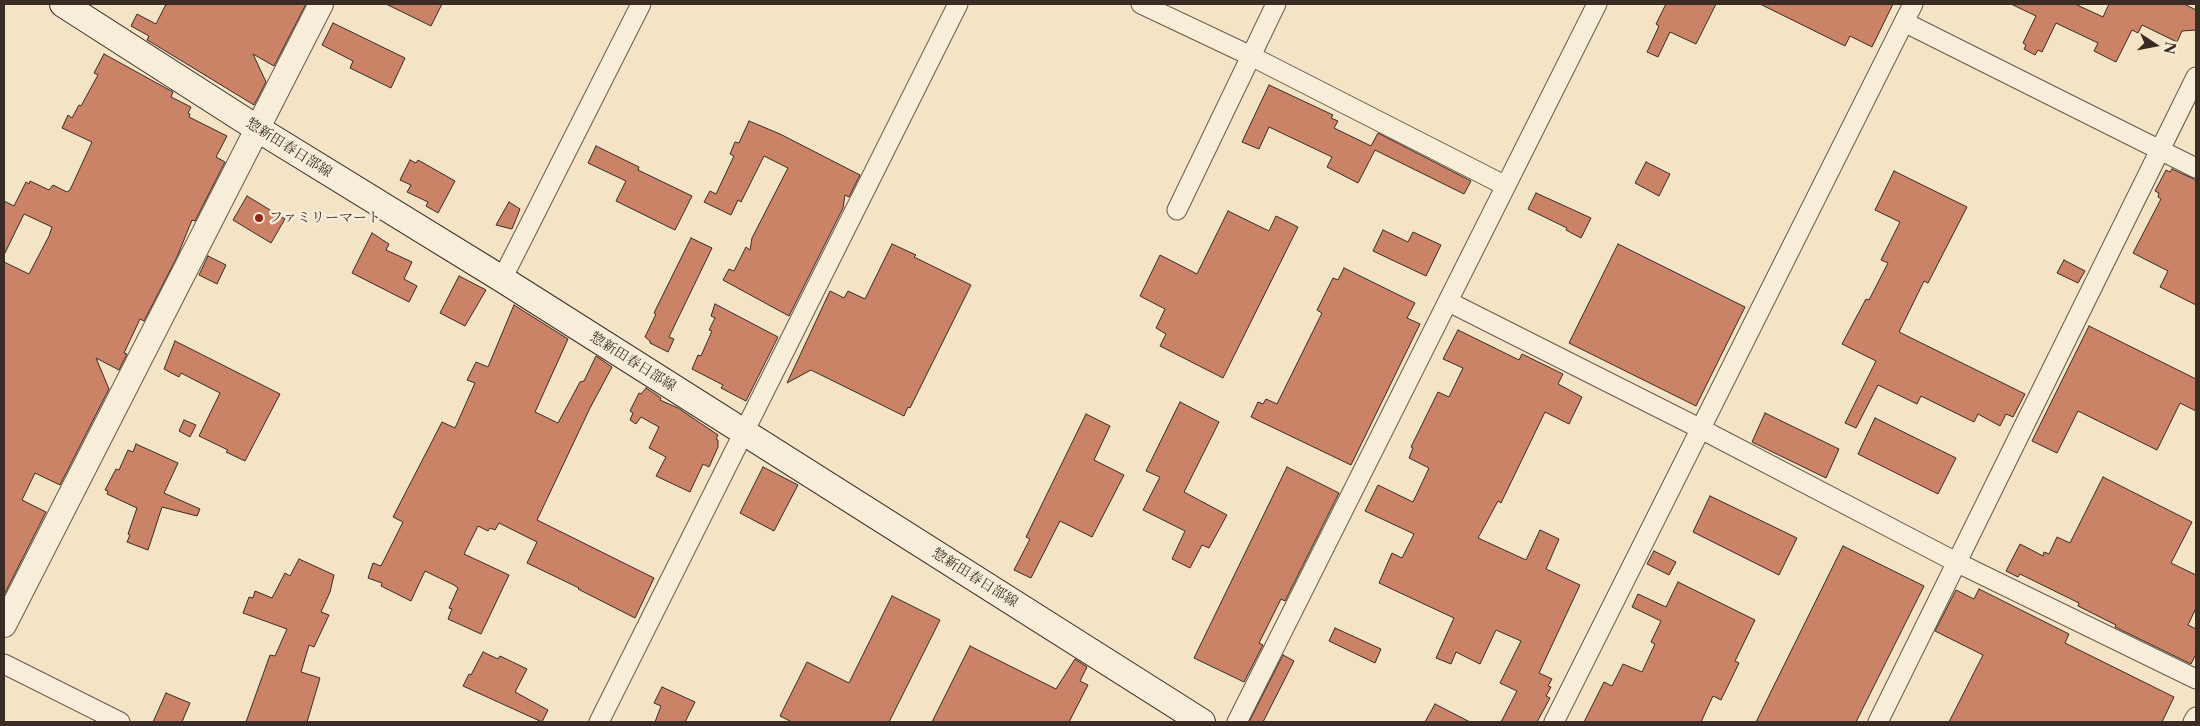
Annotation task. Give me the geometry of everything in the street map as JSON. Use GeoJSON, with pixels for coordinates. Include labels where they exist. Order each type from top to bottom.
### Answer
{"type":"FeatureCollection","features":[{"type":"Feature","properties":{"kind":"main road","name":"惣新田春日部線"},"geometry":{"type":"LineString","coordinates":[[63,4],[258,130],[502,279],[1202,722]]}},
{"type":"Feature","properties":{"kind":"street"},"geometry":{"type":"LineString","coordinates":[[4,625],[321,4]]}},
{"type":"Feature","properties":{"kind":"street"},"geometry":{"type":"LineString","coordinates":[[502,279],[641,4]]}},
{"type":"Feature","properties":{"kind":"street"},"geometry":{"type":"LineString","coordinates":[[599,722],[958,4]]}},
{"type":"Feature","properties":{"kind":"street"},"geometry":{"type":"LineString","coordinates":[[1141,4],[1250,56],[1506,186]]}},
{"type":"Feature","properties":{"kind":"street"},"geometry":{"type":"LineString","coordinates":[[1177,210],[1276,4]]}},
{"type":"Feature","properties":{"kind":"street"},"geometry":{"type":"LineString","coordinates":[[1237,722],[1597,4]]}},
{"type":"Feature","properties":{"kind":"street"},"geometry":{"type":"LineString","coordinates":[[1554,722],[1913,4]]}},
{"type":"Feature","properties":{"kind":"street"},"geometry":{"type":"LineString","coordinates":[[1904,22],[2196,168]]}},
{"type":"Feature","properties":{"kind":"street"},"geometry":{"type":"LineString","coordinates":[[1878,722],[2196,76]]}},
{"type":"Feature","properties":{"kind":"street"},"geometry":{"type":"LineString","coordinates":[[1449,302],[1701,428],[1956,562],[2196,679]]}},
{"type":"Feature","properties":{"kind":"street"},"geometry":{"type":"LineString","coordinates":[[4,664],[120,722]]}},
{"type":"Feature","properties":{"kind":"street"},"geometry":{"type":"LineString","coordinates":[[2194,722],[2196,717]]}},
{"type":"Feature","properties":{"kind":"building"},"geometry":{"type":"Polygon","coordinates":[[[168,4],[306,4],[274,66],[253,54],[266,82],[254,105],[147,40],[149,36],[131,26],[137,14],[156,24],[165,6],[168,4]]]}},
{"type":"Feature","properties":{"kind":"building"},"geometry":{"type":"Polygon","coordinates":[[[386,4],[442,4],[431,26],[386,4]]]}},
{"type":"Feature","properties":{"kind":"building"},"geometry":{"type":"Polygon","coordinates":[[[1666,4],[1716,4],[1696,44],[1670,32],[1658,57],[1647,52],[1659,26],[1656,24],[1666,4]]]}},
{"type":"Feature","properties":{"kind":"building"},"geometry":{"type":"Polygon","coordinates":[[[1760,4],[1893,4],[1872,47],[1850,36],[1845,46],[1760,4]]]}},
{"type":"Feature","properties":{"kind":"building"},"geometry":{"type":"Polygon","coordinates":[[[2011,4],[2075,4],[2103,17],[2109,4],[2184,4],[2196,10],[2196,30],[2182,31],[2177,42],[2142,25],[2138,33],[2132,30],[2116,62],[2094,51],[2098,43],[2056,23],[2042,52],[2038,50],[2035,55],[2024,49],[2026,45],[2023,43],[2036,16],[2011,4]]]}},
{"type":"Feature","properties":{"kind":"building"},"geometry":{"type":"Polygon","coordinates":[[[333,23],[405,58],[391,88],[350,68],[353,61],[322,45],[333,23]]]}},
{"type":"Feature","properties":{"kind":"building"},"geometry":{"type":"Polygon","coordinates":[[[104,54],[173,92],[171,97],[191,107],[188,113],[190,114],[189,117],[227,136],[216,157],[225,162],[195,221],[192,220],[177,257],[144,321],[140,319],[124,353],[127,354],[119,370],[96,358],[109,389],[60,485],[35,473],[22,500],[46,512],[4,595],[4,262],[29,274],[52,227],[24,214],[4,255],[4,201],[14,206],[26,182],[29,184],[30,181],[49,190],[53,185],[67,192],[70,190],[92,142],[62,128],[68,115],[72,118],[79,105],[81,106],[98,75],[94,73],[104,54]]]}},
{"type":"Feature","properties":{"kind":"building"},"geometry":{"type":"Polygon","coordinates":[[[1269,85],[1333,115],[1331,118],[1338,121],[1334,128],[1371,146],[1378,133],[1471,181],[1464,194],[1375,150],[1358,183],[1327,167],[1332,157],[1269,127],[1259,149],[1242,142],[1269,85]]]}},
{"type":"Feature","properties":{"kind":"building"},"geometry":{"type":"Polygon","coordinates":[[[749,121],[780,134],[860,175],[849,197],[845,195],[843,208],[789,316],[723,280],[729,269],[734,271],[746,247],[750,250],[752,238],[788,168],[764,156],[741,202],[738,200],[731,215],[704,202],[710,191],[716,194],[734,156],[730,154],[735,142],[739,143],[749,121]]]}},
{"type":"Feature","properties":{"kind":"building"},"geometry":{"type":"Polygon","coordinates":[[[596,146],[639,167],[638,170],[692,196],[675,230],[616,201],[626,181],[588,163],[596,146]]]}},
{"type":"Feature","properties":{"kind":"building"},"geometry":{"type":"Polygon","coordinates":[[[410,160],[416,163],[418,160],[455,181],[438,213],[426,206],[428,202],[407,192],[411,185],[400,180],[410,160]]]}},
{"type":"Feature","properties":{"kind":"building"},"geometry":{"type":"Polygon","coordinates":[[[1646,162],[1670,174],[1659,196],[1635,183],[1646,162]]]}},
{"type":"Feature","properties":{"kind":"building"},"geometry":{"type":"Polygon","coordinates":[[[2172,169],[2196,180],[2196,305],[2160,287],[2168,271],[2133,253],[2161,199],[2158,197],[2159,193],[2155,191],[2166,170],[2170,172],[2172,169]]]}},
{"type":"Feature","properties":{"kind":"building"},"geometry":{"type":"Polygon","coordinates":[[[1894,171],[1967,207],[1928,283],[1924,281],[1899,332],[2025,394],[2013,417],[2006,414],[2000,426],[1978,414],[1974,422],[1921,396],[1917,404],[1878,385],[1856,428],[1845,423],[1876,361],[1842,344],[1866,299],[1869,300],[1888,263],[1881,260],[1900,222],[1875,210],[1894,171]]]}},
{"type":"Feature","properties":{"kind":"building"},"geometry":{"type":"Polygon","coordinates":[[[1536,193],[1591,218],[1581,238],[1566,230],[1567,228],[1528,209],[1536,193]]]}},
{"type":"Feature","properties":{"kind":"building"},"geometry":{"type":"Polygon","coordinates":[[[247,196],[285,219],[271,243],[233,220],[247,196]]]}},
{"type":"Feature","properties":{"kind":"building"},"geometry":{"type":"Polygon","coordinates":[[[509,202],[520,209],[512,229],[496,225],[509,202]]]}},
{"type":"Feature","properties":{"kind":"building"},"geometry":{"type":"Polygon","coordinates":[[[1228,211],[1269,231],[1276,216],[1298,227],[1223,378],[1160,346],[1166,334],[1156,328],[1165,309],[1140,296],[1160,255],[1197,274],[1228,211]]]}},
{"type":"Feature","properties":{"kind":"building"},"geometry":{"type":"Polygon","coordinates":[[[1383,230],[1408,242],[1413,232],[1441,245],[1426,276],[1373,251],[1383,230]]]}},
{"type":"Feature","properties":{"kind":"building"},"geometry":{"type":"Polygon","coordinates":[[[372,233],[389,244],[386,250],[412,262],[404,279],[417,286],[409,302],[352,273],[372,233]]]}},
{"type":"Feature","properties":{"kind":"building"},"geometry":{"type":"Polygon","coordinates":[[[691,238],[712,248],[669,337],[674,339],[668,352],[650,343],[645,337],[656,314],[654,313],[691,238]]]}},
{"type":"Feature","properties":{"kind":"building"},"geometry":{"type":"Polygon","coordinates":[[[892,244],[971,285],[910,408],[908,407],[904,416],[811,370],[787,383],[830,291],[844,298],[848,291],[865,299],[892,244]]]}},
{"type":"Feature","properties":{"kind":"building"},"geometry":{"type":"Polygon","coordinates":[[[1618,244],[1745,307],[1696,406],[1569,343],[1618,244]]]}},
{"type":"Feature","properties":{"kind":"building"},"geometry":{"type":"Polygon","coordinates":[[[208,256],[226,265],[217,284],[199,275],[208,256]]]}},
{"type":"Feature","properties":{"kind":"building"},"geometry":{"type":"Polygon","coordinates":[[[2064,260],[2085,271],[2078,283],[2057,273],[2064,260]]]}},
{"type":"Feature","properties":{"kind":"building"},"geometry":{"type":"Polygon","coordinates":[[[1344,268],[1415,303],[1407,318],[1420,324],[1351,465],[1251,417],[1258,402],[1263,404],[1266,399],[1277,404],[1322,313],[1317,310],[1333,278],[1338,280],[1344,268]]]}},
{"type":"Feature","properties":{"kind":"building"},"geometry":{"type":"Polygon","coordinates":[[[459,276],[486,290],[465,326],[440,313],[459,276]]]}},
{"type":"Feature","properties":{"kind":"building"},"geometry":{"type":"Polygon","coordinates":[[[715,304],[778,337],[746,401],[721,388],[723,385],[692,369],[698,355],[701,356],[712,331],[709,330],[715,318],[711,316],[715,304]]]}},
{"type":"Feature","properties":{"kind":"building"},"geometry":{"type":"Polygon","coordinates":[[[514,305],[568,339],[535,412],[558,423],[580,382],[584,381],[596,356],[612,367],[590,408],[537,520],[654,578],[635,618],[527,563],[537,542],[499,523],[495,530],[490,528],[488,531],[478,526],[464,554],[509,575],[481,634],[448,619],[452,609],[449,608],[458,588],[454,585],[425,571],[411,601],[381,586],[382,583],[368,578],[373,563],[381,566],[403,522],[393,517],[442,422],[455,428],[475,383],[467,380],[476,362],[488,367],[514,305]]]}},
{"type":"Feature","properties":{"kind":"building"},"geometry":{"type":"Polygon","coordinates":[[[2089,326],[2196,379],[2196,411],[2180,403],[2157,450],[2078,411],[2057,453],[2032,441],[2089,326]]]}},
{"type":"Feature","properties":{"kind":"building"},"geometry":{"type":"Polygon","coordinates":[[[1458,330],[1519,360],[1522,354],[1563,374],[1558,384],[1582,397],[1569,424],[1545,412],[1501,503],[1498,501],[1478,538],[1526,560],[1540,530],[1559,539],[1546,569],[1580,585],[1539,673],[1552,679],[1548,686],[1551,687],[1546,696],[1550,698],[1537,722],[1501,722],[1517,691],[1500,683],[1521,641],[1496,630],[1480,664],[1456,652],[1451,664],[1436,658],[1454,618],[1379,583],[1392,553],[1402,558],[1414,534],[1365,511],[1378,485],[1413,502],[1429,468],[1409,458],[1413,448],[1411,447],[1438,392],[1449,397],[1463,368],[1443,359],[1458,330]]]}},
{"type":"Feature","properties":{"kind":"building"},"geometry":{"type":"Polygon","coordinates":[[[175,341],[280,394],[245,461],[226,452],[228,450],[199,436],[220,393],[181,373],[179,377],[164,369],[175,341]]]}},
{"type":"Feature","properties":{"kind":"building"},"geometry":{"type":"Polygon","coordinates":[[[646,388],[661,398],[660,400],[678,408],[718,435],[716,439],[718,440],[718,447],[709,467],[703,464],[690,492],[656,476],[666,457],[649,448],[659,427],[641,417],[636,424],[630,420],[633,413],[630,411],[639,393],[641,394],[646,388]]]}},
{"type":"Feature","properties":{"kind":"building"},"geometry":{"type":"Polygon","coordinates":[[[1180,402],[1219,422],[1184,492],[1227,515],[1209,548],[1202,545],[1190,568],[1172,559],[1185,531],[1143,510],[1160,477],[1146,471],[1180,402]]]}},
{"type":"Feature","properties":{"kind":"building"},"geometry":{"type":"Polygon","coordinates":[[[1765,413],[1839,449],[1826,478],[1752,442],[1765,413]]]}},
{"type":"Feature","properties":{"kind":"building"},"geometry":{"type":"Polygon","coordinates":[[[1086,414],[1110,426],[1094,460],[1124,475],[1092,537],[1060,521],[1031,578],[1014,570],[1030,539],[1026,537],[1086,414]]]}},
{"type":"Feature","properties":{"kind":"building"},"geometry":{"type":"Polygon","coordinates":[[[1875,418],[1956,458],[1938,494],[1858,454],[1875,418]]]}},
{"type":"Feature","properties":{"kind":"building"},"geometry":{"type":"Polygon","coordinates":[[[184,420],[196,425],[190,437],[179,431],[184,420]]]}},
{"type":"Feature","properties":{"kind":"building"},"geometry":{"type":"Polygon","coordinates":[[[136,444],[178,463],[164,493],[200,509],[197,516],[162,507],[148,550],[127,542],[137,508],[107,494],[108,491],[105,490],[116,469],[119,470],[128,450],[133,452],[136,444]]]}},
{"type":"Feature","properties":{"kind":"building"},"geometry":{"type":"Polygon","coordinates":[[[763,467],[798,485],[774,531],[740,513],[763,467]]]}},
{"type":"Feature","properties":{"kind":"building"},"geometry":{"type":"Polygon","coordinates":[[[1287,467],[1339,493],[1285,601],[1281,599],[1259,643],[1263,645],[1244,682],[1194,658],[1287,467]]]}},
{"type":"Feature","properties":{"kind":"building"},"geometry":{"type":"Polygon","coordinates":[[[2103,477],[2192,522],[2171,563],[2196,575],[2196,608],[2188,625],[2196,629],[2196,654],[2191,664],[2115,627],[2116,625],[2078,606],[2079,603],[2020,574],[2018,577],[2006,571],[2020,544],[2043,556],[2044,552],[2049,554],[2057,537],[2070,543],[2103,477]]]}},
{"type":"Feature","properties":{"kind":"building"},"geometry":{"type":"Polygon","coordinates":[[[1710,496],[1797,538],[1779,575],[1693,532],[1710,496]]]}},
{"type":"Feature","properties":{"kind":"building"},"geometry":{"type":"Polygon","coordinates":[[[1843,546],[1924,586],[1856,722],[1756,722],[1843,546]]]}},
{"type":"Feature","properties":{"kind":"building"},"geometry":{"type":"Polygon","coordinates":[[[1654,551],[1676,562],[1669,575],[1647,564],[1654,551]]]}},
{"type":"Feature","properties":{"kind":"building"},"geometry":{"type":"Polygon","coordinates":[[[299,559],[334,575],[330,592],[321,612],[329,615],[314,647],[309,645],[301,672],[320,678],[307,722],[246,722],[270,655],[275,656],[287,629],[243,613],[249,597],[253,598],[255,591],[272,598],[285,573],[290,576],[299,559]]]}},
{"type":"Feature","properties":{"kind":"building"},"geometry":{"type":"Polygon","coordinates":[[[1678,582],[1755,620],[1735,661],[1739,663],[1721,700],[1713,696],[1701,722],[1584,722],[1604,682],[1612,686],[1623,664],[1642,672],[1655,644],[1651,642],[1661,621],[1632,607],[1638,594],[1666,607],[1678,582]]]}},
{"type":"Feature","properties":{"kind":"building"},"geometry":{"type":"Polygon","coordinates":[[[1979,589],[2069,634],[2065,643],[2174,697],[2162,722],[1949,722],[1983,655],[1935,631],[1956,590],[1974,599],[1979,589]]]}},
{"type":"Feature","properties":{"kind":"building"},"geometry":{"type":"Polygon","coordinates":[[[892,596],[940,620],[889,722],[792,722],[780,716],[807,662],[849,683],[892,596]]]}},
{"type":"Feature","properties":{"kind":"building"},"geometry":{"type":"Polygon","coordinates":[[[1335,628],[1381,649],[1375,663],[1329,641],[1335,628]]]}},
{"type":"Feature","properties":{"kind":"building"},"geometry":{"type":"Polygon","coordinates":[[[970,646],[1056,689],[1075,659],[1087,667],[1080,681],[1088,685],[1069,722],[932,722],[970,646]]]}},
{"type":"Feature","properties":{"kind":"building"},"geometry":{"type":"Polygon","coordinates":[[[483,652],[498,659],[500,656],[527,669],[515,692],[548,710],[542,722],[463,686],[483,652]]]}},
{"type":"Feature","properties":{"kind":"building"},"geometry":{"type":"Polygon","coordinates":[[[1283,655],[1294,661],[1263,722],[1249,722],[1283,655]]]}},
{"type":"Feature","properties":{"kind":"building"},"geometry":{"type":"Polygon","coordinates":[[[662,687],[695,702],[685,722],[655,722],[661,706],[654,703],[662,687]]]}},
{"type":"Feature","properties":{"kind":"building"},"geometry":{"type":"Polygon","coordinates":[[[166,693],[190,703],[182,722],[153,722],[166,693]]]}},
{"type":"Feature","properties":{"kind":"building"},"geometry":{"type":"Polygon","coordinates":[[[1435,704],[1470,722],[1425,722],[1435,704]]]}},
{"type":"Feature","properties":{"kind":"place","name":"ファミリーマート"},"geometry":{"type":"Point","coordinates":[259,218]}}]}
